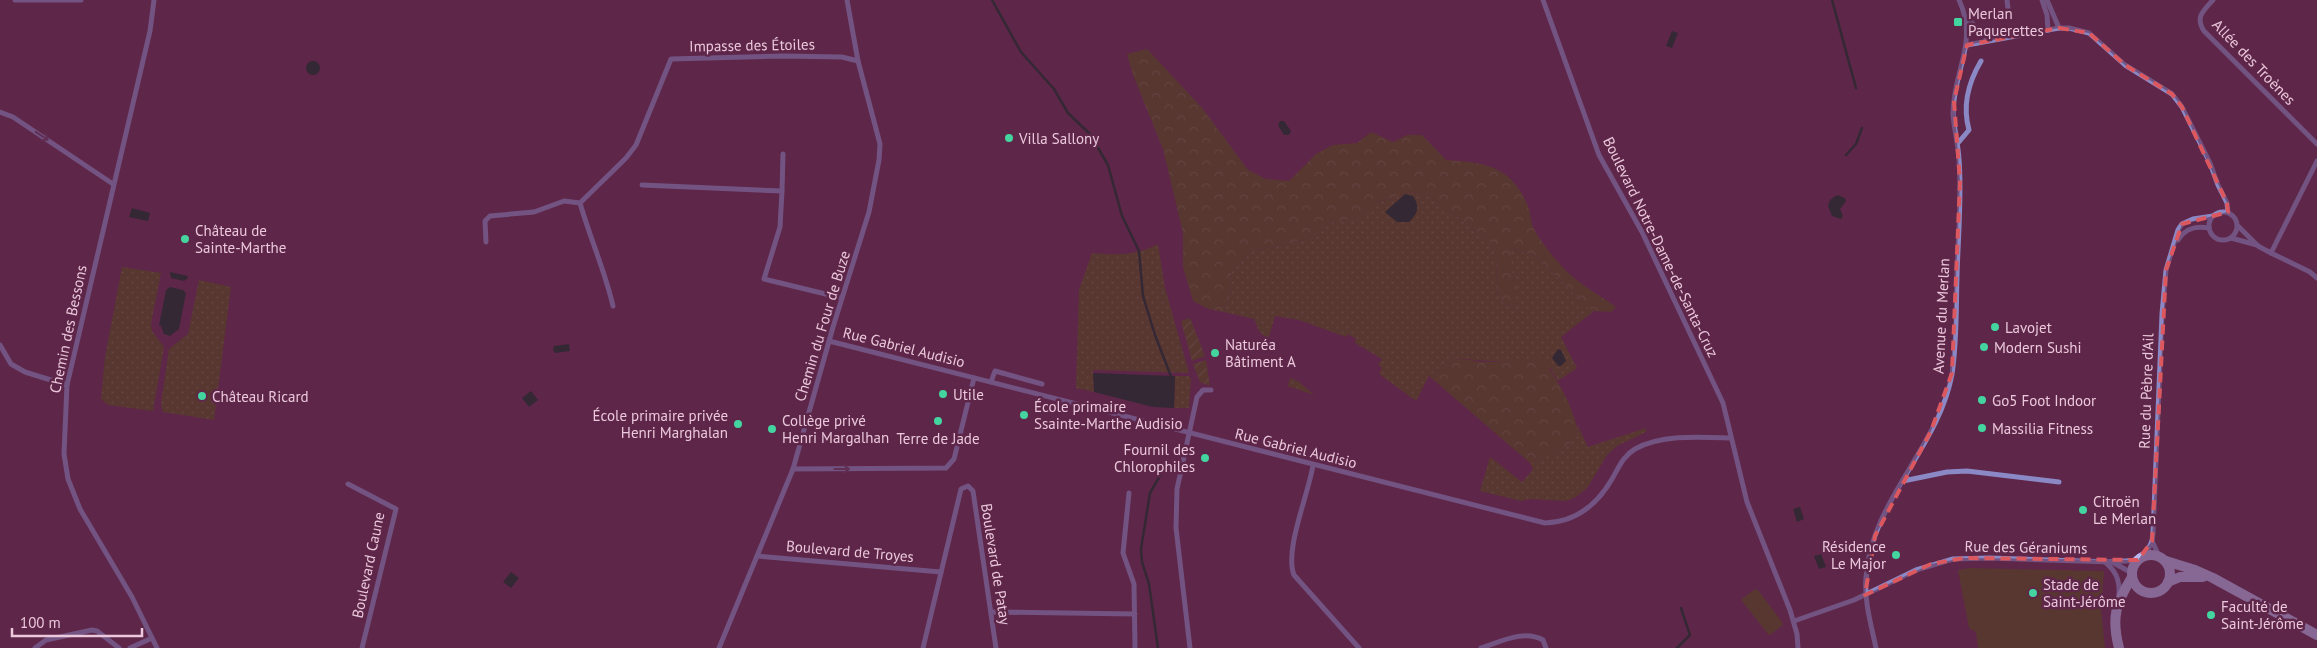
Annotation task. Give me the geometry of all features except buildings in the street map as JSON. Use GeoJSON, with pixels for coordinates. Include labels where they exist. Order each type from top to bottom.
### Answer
{"type":"FeatureCollection","features":[{"type":"Feature","properties":{"kind":"street"},"geometry":{"type":"LineString","coordinates":[[15,0],[81,0]]}},
{"type":"Feature","properties":{"kind":"street","name":"Chemin des Bessons"},"geometry":{"type":"LineString","coordinates":[[154,0],[150,31],[67,385],[64,454],[68,479],[80,509],[127,589],[156,648]]}},
{"type":"Feature","properties":{"kind":"street","name":"Chemin du Four de Buze"},"geometry":{"type":"LineString","coordinates":[[719,648],[793,468],[829,341],[869,212],[879,160],[880,144],[858,61],[847,0]]}},
{"type":"Feature","properties":{"kind":"street","name":"Boulevard Notre-Dame-de-Santa-Cruz"},"geometry":{"type":"LineString","coordinates":[[1543,0],[1599,155],[1642,232],[1723,403],[1747,502],[1794,621],[1798,648]]}},
{"type":"Feature","properties":{"kind":"street","name":"Avenue du Merlan"},"geometry":{"type":"LineString","coordinates":[[1876,648],[1866,595],[1868,562],[1875,536],[1944,404],[1952,373],[1960,182],[1958,143],[1953,115],[1955,90],[1967,45],[1967,18],[1959,0]]}},
{"type":"Feature","properties":{"kind":"street"},"geometry":{"type":"LineString","coordinates":[[2007,0],[2008,9]]}},
{"type":"Feature","properties":{"kind":"street"},"geometry":{"type":"LineString","coordinates":[[2042,0],[2047,15],[2048,30]]}},
{"type":"Feature","properties":{"kind":"street"},"geometry":{"type":"LineString","coordinates":[[2046,0],[2059,28]]}},
{"type":"Feature","properties":{"kind":"street","name":"Allée des Troènes"},"geometry":{"type":"LineString","coordinates":[[2213,0],[2199,16],[2199,21],[2204,31],[2317,144]]}},
{"type":"Feature","properties":{"kind":"street"},"geometry":{"type":"LineString","coordinates":[[1967,18],[1986,38],[1993,39]]}},
{"type":"Feature","properties":{"kind":"street"},"geometry":{"type":"LineString","coordinates":[[1967,45],[2059,28],[2069,28],[2089,33],[2125,66],[2172,94],[2182,106],[2210,163],[2227,203],[2228,212]]}},
{"type":"Feature","properties":{"kind":"street","name":"Impasse des Étoiles"},"geometry":{"type":"LineString","coordinates":[[580,203],[626,158],[636,145],[672,59],[783,56],[842,57],[858,61]]}},
{"type":"Feature","properties":{"kind":"street"},"geometry":{"type":"LineString","coordinates":[[1958,143],[1969,130],[1965,115],[1965,103],[1974,72],[1981,60]]}},
{"type":"Feature","properties":{"kind":"street"},"geometry":{"type":"LineString","coordinates":[[0,112],[13,116],[114,184]]}},
{"type":"Feature","properties":{"kind":"street"},"geometry":{"type":"LineString","coordinates":[[783,154],[780,227],[764,279],[842,298]]}},
{"type":"Feature","properties":{"kind":"street"},"geometry":{"type":"LineString","coordinates":[[2271,253],[2317,160]]}},
{"type":"Feature","properties":{"kind":"street"},"geometry":{"type":"LineString","coordinates":[[642,185],[782,191]]}},
{"type":"Feature","properties":{"kind":"street"},"geometry":{"type":"LineString","coordinates":[[486,242],[485,221],[490,216],[534,212],[564,202],[580,203],[590,239],[608,284],[612,306]]}},
{"type":"Feature","properties":{"kind":"street"},"geometry":{"type":"LineString","coordinates":[[2258,246],[2238,226],[2235,217],[2228,212],[2218,212],[2212,216],[2209,228],[2211,234],[2219,240],[2231,238],[2258,246],[2310,272],[2317,278]]}},
{"type":"Feature","properties":{"kind":"street","name":"Rue du Pèbre d'Ail"},"geometry":{"type":"LineString","coordinates":[[2141,558],[2152,541],[2163,292],[2166,270],[2178,230],[2182,224],[2193,219],[2212,216]]}},
{"type":"Feature","properties":{"kind":"street","name":"Rue du Pèbre d'Ail"},"geometry":{"type":"LineString","coordinates":[[2175,244],[2183,232],[2190,228],[2198,226],[2209,228]]}},
{"type":"Feature","properties":{"kind":"street"},"geometry":{"type":"LineString","coordinates":[[2231,238],[2238,226]]}},
{"type":"Feature","properties":{"kind":"street","name":"Rue Gabriel Audisio"},"geometry":{"type":"LineString","coordinates":[[829,341],[1534,522],[1555,523],[1573,518],[1592,505],[1611,481],[1620,463],[1636,448],[1670,440],[1730,438]]}},
{"type":"Feature","properties":{"kind":"street"},"geometry":{"type":"LineString","coordinates":[[0,345],[11,364],[25,372],[67,385]]}},
{"type":"Feature","properties":{"kind":"street"},"geometry":{"type":"LineString","coordinates":[[991,382],[994,371],[1042,384]]}},
{"type":"Feature","properties":{"kind":"street"},"geometry":{"type":"LineString","coordinates":[[793,468],[946,468],[954,459],[974,378]]}},
{"type":"Feature","properties":{"kind":"street"},"geometry":{"type":"LineString","coordinates":[[1190,648],[1176,528],[1177,489],[1197,397],[1203,390],[1211,390]]}},
{"type":"Feature","properties":{"kind":"street"},"geometry":{"type":"LineString","coordinates":[[1313,465],[1293,546],[1291,568],[1294,575],[1359,648]]}},
{"type":"Feature","properties":{"kind":"street"},"geometry":{"type":"LineString","coordinates":[[1903,481],[1947,472],[1967,471],[2059,482]]}},
{"type":"Feature","properties":{"kind":"street","name":"Boulevard Caune"},"geometry":{"type":"LineString","coordinates":[[348,484],[396,510],[362,648]]}},
{"type":"Feature","properties":{"kind":"street","name":"Boulevard de Patay"},"geometry":{"type":"LineString","coordinates":[[941,572],[961,489],[968,486],[973,491],[996,648]]}},
{"type":"Feature","properties":{"kind":"street"},"geometry":{"type":"LineString","coordinates":[[1128,493],[1123,553],[1134,584],[1135,648]]}},
{"type":"Feature","properties":{"kind":"street","name":"Rue du Pèbre d'Ail"},"geometry":{"type":"LineString","coordinates":[[2152,541],[2162,558]]}},
{"type":"Feature","properties":{"kind":"street","name":"Boulevard de Troyes"},"geometry":{"type":"LineString","coordinates":[[757,556],[941,572]]}},
{"type":"Feature","properties":{"kind":"street"},"geometry":{"type":"LineString","coordinates":[[2119,648],[2114,623],[2119,598],[2141,558],[2162,558],[2213,578],[2317,635]]}},
{"type":"Feature","properties":{"kind":"street","name":"Rue des Géraniums"},"geometry":{"type":"LineString","coordinates":[[1794,621],[1866,595],[1916,570],[1953,559],[2103,560],[2112,562],[2141,558]]}},
{"type":"Feature","properties":{"kind":"street"},"geometry":{"type":"LineString","coordinates":[[2162,558],[2170,570],[2168,582]]}},
{"type":"Feature","properties":{"kind":"street","name":"Rue des Géraniums"},"geometry":{"type":"LineString","coordinates":[[2103,560],[2116,573],[2120,583],[2119,598]]}},
{"type":"Feature","properties":{"kind":"street","name":"Rue des Géraniums"},"geometry":{"type":"LineString","coordinates":[[2112,562],[2132,575]]}},
{"type":"Feature","properties":{"kind":"street"},"geometry":{"type":"LineString","coordinates":[[923,648],[941,572]]}},
{"type":"Feature","properties":{"kind":"street"},"geometry":{"type":"LineString","coordinates":[[2132,575],[2140,589],[2147,592],[2160,591],[2168,582],[2180,577],[2213,578]]}},
{"type":"Feature","properties":{"kind":"street"},"geometry":{"type":"LineString","coordinates":[[2119,598],[2140,589]]}},
{"type":"Feature","properties":{"kind":"street"},"geometry":{"type":"LineString","coordinates":[[991,612],[1135,614]]}},
{"type":"Feature","properties":{"kind":"street"},"geometry":{"type":"LineString","coordinates":[[35,648],[46,640],[92,630],[97,631],[120,648]]}},
{"type":"Feature","properties":{"kind":"street"},"geometry":{"type":"LineString","coordinates":[[1480,648],[1525,635],[1535,635],[1543,640],[1546,648]]}},
{"type":"Feature","properties":{"kind":"street"},"geometry":{"type":"LineString","coordinates":[[130,648],[152,638]]}},
{"type":"Feature","properties":{"kind":"highlighted area"},"geometry":{"type":"Polygon","coordinates":[[[2059,28],[2089,33],[2125,65],[2172,94],[2182,107],[2227,203],[2228,212],[2182,224],[2166,270],[2152,541],[2138,560],[1964,558],[1931,564],[1865,595],[1875,536],[1931,431],[1952,373],[1960,182],[1954,101],[1967,45],[2059,28]]]}},
{"type":"Feature","properties":{"kind":"green space"},"geometry":{"type":"Polygon","coordinates":[[[1147,49],[1203,109],[1248,170],[1266,179],[1289,181],[1316,154],[1333,145],[1357,143],[1371,132],[1393,142],[1407,135],[1422,135],[1446,160],[1472,162],[1495,168],[1513,181],[1520,191],[1528,207],[1534,229],[1565,270],[1616,307],[1611,312],[1594,311],[1581,303],[1569,288],[1536,257],[1511,248],[1511,270],[1516,281],[1516,309],[1504,304],[1496,289],[1497,254],[1490,242],[1427,194],[1408,192],[1377,203],[1358,218],[1328,223],[1307,239],[1253,251],[1232,268],[1230,295],[1224,312],[1208,309],[1193,301],[1183,267],[1183,233],[1163,149],[1133,75],[1127,54],[1147,49]]]}},
{"type":"Feature","properties":{"kind":"green space"},"geometry":{"type":"Polygon","coordinates":[[[1408,192],[1427,194],[1490,242],[1497,254],[1496,289],[1504,304],[1516,309],[1516,281],[1511,270],[1510,248],[1536,257],[1581,302],[1594,311],[1561,337],[1577,368],[1558,381],[1550,368],[1454,358],[1429,376],[1416,401],[1379,374],[1382,368],[1378,365],[1382,359],[1355,343],[1356,339],[1348,334],[1346,337],[1299,320],[1275,316],[1268,340],[1259,331],[1254,319],[1224,312],[1230,295],[1232,268],[1253,251],[1307,239],[1328,223],[1358,218],[1377,203],[1408,192]]]}},
{"type":"Feature","properties":{"kind":"green space"},"geometry":{"type":"Polygon","coordinates":[[[1158,244],[1165,288],[1189,373],[1093,370],[1094,392],[1076,388],[1079,290],[1092,253],[1134,253],[1158,244]]]}},
{"type":"Feature","properties":{"kind":"green space"},"geometry":{"type":"Polygon","coordinates":[[[122,267],[161,273],[151,324],[152,331],[164,347],[153,411],[108,405],[101,399],[105,357],[122,267]]]}},
{"type":"Feature","properties":{"kind":"green space"},"geometry":{"type":"Polygon","coordinates":[[[199,280],[231,287],[214,420],[163,412],[161,404],[169,349],[188,334],[199,280]]]}},
{"type":"Feature","properties":{"kind":"green space"},"geometry":{"type":"Polygon","coordinates":[[[1190,318],[1205,356],[1192,361],[1181,321],[1190,318]]]}},
{"type":"Feature","properties":{"kind":"green space"},"geometry":{"type":"Polygon","coordinates":[[[1538,353],[1551,371],[1568,402],[1578,434],[1566,448],[1530,463],[1429,376],[1454,358],[1484,362],[1525,362],[1538,353]]]}},
{"type":"Feature","properties":{"kind":"green space"},"geometry":{"type":"Polygon","coordinates":[[[1206,360],[1210,386],[1200,382],[1193,364],[1206,360]]]}},
{"type":"Feature","properties":{"kind":"green space"},"geometry":{"type":"Polygon","coordinates":[[[1175,376],[1189,376],[1191,379],[1189,408],[1174,408],[1175,376]]]}},
{"type":"Feature","properties":{"kind":"green space"},"geometry":{"type":"Polygon","coordinates":[[[1290,378],[1298,381],[1314,395],[1288,386],[1290,378]]]}},
{"type":"Feature","properties":{"kind":"green space"},"geometry":{"type":"Polygon","coordinates":[[[1577,424],[1588,447],[1646,428],[1646,432],[1617,446],[1607,455],[1587,488],[1576,497],[1566,501],[1529,499],[1521,501],[1480,491],[1490,457],[1522,482],[1533,469],[1530,463],[1566,448],[1578,434],[1577,424]]]}},
{"type":"Feature","properties":{"kind":"green space","name":"Stade de Saint-Jérôme"},"geometry":{"type":"Polygon","coordinates":[[[1969,568],[2104,571],[2101,610],[2105,648],[1978,648],[1976,632],[1969,628],[1958,570],[1969,568]]]}},
{"type":"Feature","properties":{"kind":"green space"},"geometry":{"type":"Polygon","coordinates":[[[1755,589],[1758,590],[1783,625],[1770,635],[1742,601],[1755,589]]]}},
{"type":"Feature","properties":{"kind":"shaded area"},"geometry":{"type":"Polygon","coordinates":[[[1672,31],[1678,33],[1672,48],[1666,46],[1672,31]]]}},
{"type":"Feature","properties":{"kind":"shaded area"},"geometry":{"type":"Polygon","coordinates":[[[313,61],[318,63],[320,68],[318,73],[313,75],[308,73],[306,68],[308,63],[313,61]]]}},
{"type":"Feature","properties":{"kind":"shaded area"},"geometry":{"type":"Polygon","coordinates":[[[1280,121],[1284,121],[1291,131],[1289,135],[1284,135],[1278,125],[1280,121]]]}},
{"type":"Feature","properties":{"kind":"shaded area"},"geometry":{"type":"Polygon","coordinates":[[[1405,194],[1413,196],[1417,203],[1417,210],[1409,222],[1397,222],[1385,212],[1405,194]]]}},
{"type":"Feature","properties":{"kind":"shaded area"},"geometry":{"type":"Polygon","coordinates":[[[1837,195],[1845,198],[1846,201],[1840,209],[1843,216],[1841,219],[1832,216],[1828,206],[1830,200],[1837,195]]]}},
{"type":"Feature","properties":{"kind":"shaded area"},"geometry":{"type":"Polygon","coordinates":[[[132,208],[150,213],[148,221],[129,217],[132,208]]]}},
{"type":"Feature","properties":{"kind":"shaded area"},"geometry":{"type":"Polygon","coordinates":[[[170,272],[188,276],[184,281],[171,278],[170,272]]]}},
{"type":"Feature","properties":{"kind":"shaded area"},"geometry":{"type":"Polygon","coordinates":[[[170,287],[183,290],[186,293],[179,329],[170,336],[164,334],[159,325],[166,290],[170,287]]]}},
{"type":"Feature","properties":{"kind":"shaded area"},"geometry":{"type":"Polygon","coordinates":[[[569,344],[570,351],[555,353],[553,350],[554,346],[569,344]]]}},
{"type":"Feature","properties":{"kind":"shaded area"},"geometry":{"type":"Polygon","coordinates":[[[1558,349],[1561,350],[1566,361],[1561,366],[1558,366],[1552,358],[1558,349]]]}},
{"type":"Feature","properties":{"kind":"shaded area"},"geometry":{"type":"Polygon","coordinates":[[[1093,373],[1175,376],[1174,408],[1153,407],[1094,392],[1093,373]]]}},
{"type":"Feature","properties":{"kind":"shaded area"},"geometry":{"type":"Polygon","coordinates":[[[531,391],[538,400],[529,407],[522,398],[531,391]]]}},
{"type":"Feature","properties":{"kind":"shaded area"},"geometry":{"type":"Polygon","coordinates":[[[1800,507],[1804,519],[1797,522],[1793,509],[1800,507]]]}},
{"type":"Feature","properties":{"kind":"shaded area"},"geometry":{"type":"Polygon","coordinates":[[[1821,554],[1826,567],[1819,569],[1814,556],[1821,554]]]}},
{"type":"Feature","properties":{"kind":"shaded area"},"geometry":{"type":"Polygon","coordinates":[[[511,572],[519,578],[511,588],[503,582],[511,572]]]}},
{"type":"Feature","properties":{"kind":"waterway"},"geometry":{"type":"LineString","coordinates":[[992,0],[1021,52],[1054,89],[1068,113],[1090,134],[1108,165],[1122,216],[1139,251],[1143,296],[1155,335],[1172,379]]}},
{"type":"Feature","properties":{"kind":"waterway"},"geometry":{"type":"LineString","coordinates":[[1832,0],[1856,88]]}},
{"type":"Feature","properties":{"kind":"waterway"},"geometry":{"type":"LineString","coordinates":[[1846,155],[1856,144],[1862,128]]}},
{"type":"Feature","properties":{"kind":"waterway"},"geometry":{"type":"LineString","coordinates":[[1158,648],[1149,584],[1142,562],[1141,549],[1150,493],[1161,474]]}},
{"type":"Feature","properties":{"kind":"waterway"},"geometry":{"type":"LineString","coordinates":[[1677,648],[1690,635],[1681,608]]}},
{"type":"Feature","properties":{"kind":"place","name":"Merlan Paquerettes"},"geometry":{"type":"Point","coordinates":[1958,22]}},
{"type":"Feature","properties":{"kind":"place","name":"Villa Sallony"},"geometry":{"type":"Point","coordinates":[1009,138]}},
{"type":"Feature","properties":{"kind":"place","name":"Château de Sainte-Marthe"},"geometry":{"type":"Point","coordinates":[185,239]}},
{"type":"Feature","properties":{"kind":"place","name":"Lavojet"},"geometry":{"type":"Point","coordinates":[1995,327]}},
{"type":"Feature","properties":{"kind":"place","name":"Modern Sushi"},"geometry":{"type":"Point","coordinates":[1984,347]}},
{"type":"Feature","properties":{"kind":"place","name":"Naturéa Bâtiment A"},"geometry":{"type":"Point","coordinates":[1215,353]}},
{"type":"Feature","properties":{"kind":"place","name":"Utile"},"geometry":{"type":"Point","coordinates":[943,394]}},
{"type":"Feature","properties":{"kind":"place","name":"Château Ricard"},"geometry":{"type":"Point","coordinates":[202,396]}},
{"type":"Feature","properties":{"kind":"place","name":"Go5 Foot Indoor"},"geometry":{"type":"Point","coordinates":[1982,400]}},
{"type":"Feature","properties":{"kind":"place","name":"École primaire Ssainte-Marthe Audisio"},"geometry":{"type":"Point","coordinates":[1024,415]}},
{"type":"Feature","properties":{"kind":"place","name":"Terre de Jade"},"geometry":{"type":"Point","coordinates":[938,421]}},
{"type":"Feature","properties":{"kind":"place","name":"École primaire privée Henri Marghalan"},"geometry":{"type":"Point","coordinates":[738,424]}},
{"type":"Feature","properties":{"kind":"place","name":"Massilia Fitness"},"geometry":{"type":"Point","coordinates":[1982,428]}},
{"type":"Feature","properties":{"kind":"place","name":"Collège privé Henri Margalhan"},"geometry":{"type":"Point","coordinates":[772,429]}},
{"type":"Feature","properties":{"kind":"place","name":"Fournil des Chlorophiles"},"geometry":{"type":"Point","coordinates":[1205,458]}},
{"type":"Feature","properties":{"kind":"place","name":"Citroën Le Merlan"},"geometry":{"type":"Point","coordinates":[2083,510]}},
{"type":"Feature","properties":{"kind":"place","name":"Résidence Le Major"},"geometry":{"type":"Point","coordinates":[1896,555]}},
{"type":"Feature","properties":{"kind":"place","name":"Stade de Saint-Jérôme"},"geometry":{"type":"Point","coordinates":[2033,593]}},
{"type":"Feature","properties":{"kind":"place","name":"Faculté de Saint-Jérôme"},"geometry":{"type":"Point","coordinates":[2211,615]}}]}
